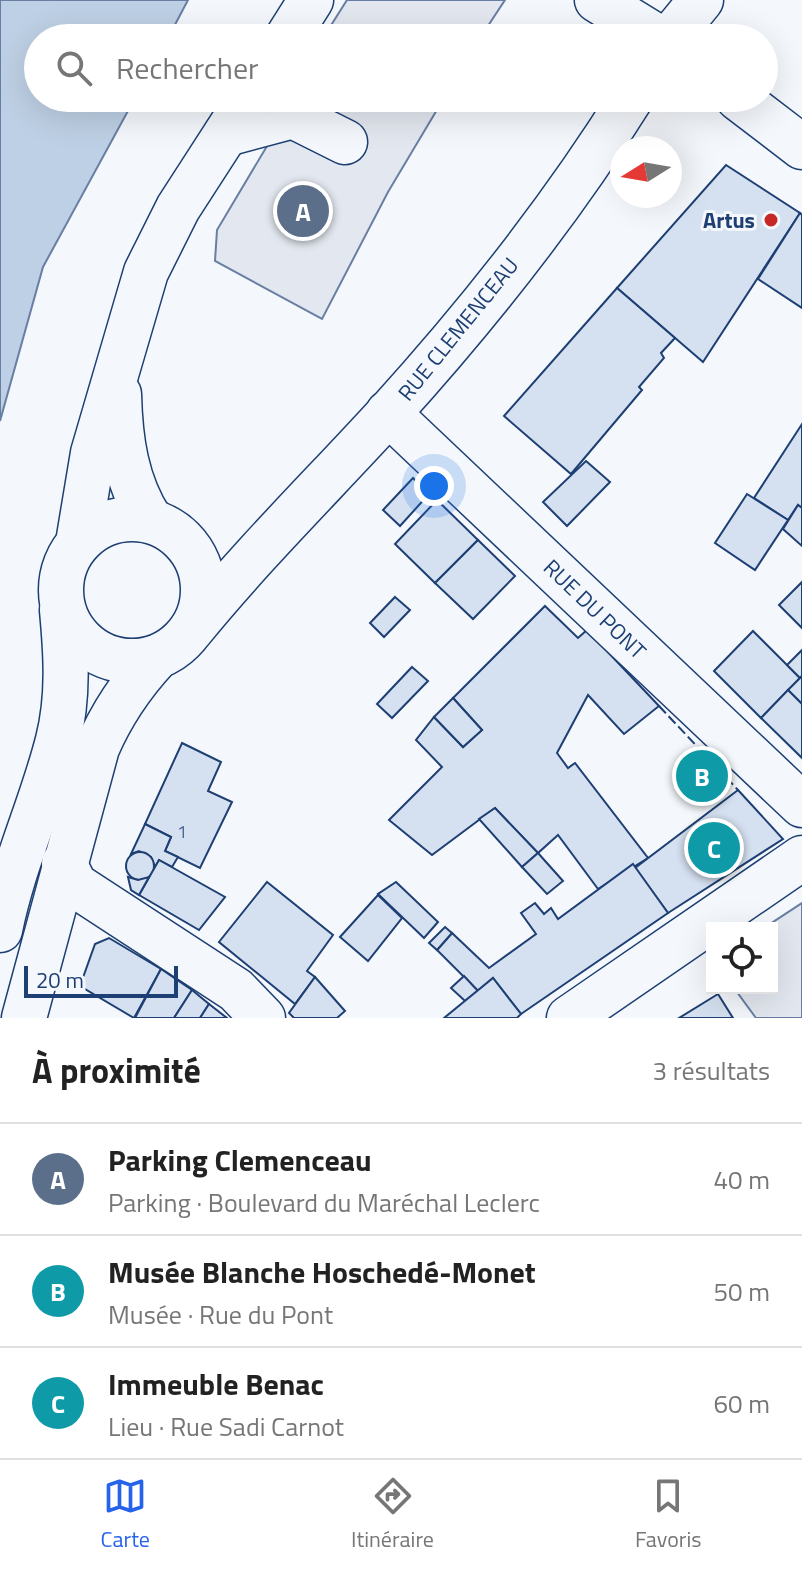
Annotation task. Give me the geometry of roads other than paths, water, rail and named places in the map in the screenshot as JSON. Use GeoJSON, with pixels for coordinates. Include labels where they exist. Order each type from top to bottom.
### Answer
{"type":"FeatureCollection","features":[{"type":"Feature","properties":{"kind":"main road"},"geometry":{"type":"LineString","coordinates":[[296,24],[311,0]]}},
{"type":"Feature","properties":{"kind":"main road"},"geometry":{"type":"LineString","coordinates":[[597,0],[636,24]]}},
{"type":"Feature","properties":{"kind":"main road"},"geometry":{"type":"LineString","coordinates":[[681,24],[701,0]]}},
{"type":"Feature","properties":{"kind":"main road"},"geometry":{"type":"LineString","coordinates":[[0,930],[23,845],[58,739],[66,680],[61,576],[78,543],[93,453],[118,371],[133,306],[178,208],[240,112]]}},
{"type":"Feature","properties":{"kind":"main road","name":"RUE CLEMENCEAU"},"geometry":{"type":"LineString","coordinates":[[191,630],[239,571],[453,340],[588,165],[622,112]]}},
{"type":"Feature","properties":{"kind":"main road"},"geometry":{"type":"LineString","coordinates":[[756,112],[799,145]]}},
{"type":"Feature","properties":{"kind":"main road"},"geometry":{"type":"LineString","coordinates":[[226,134],[293,116],[345,142]]}},
{"type":"Feature","properties":{"kind":"main road"},"geometry":{"type":"LineString","coordinates":[[118,371],[126,461],[133,487],[151,521]]}},
{"type":"Feature","properties":{"kind":"main road","name":"RUE DU PONT"},"geometry":{"type":"LineString","coordinates":[[388,413],[802,805]]}},
{"type":"Feature","properties":{"kind":"main road"},"geometry":{"type":"LineString","coordinates":[[24,1018],[87,773],[101,738],[134,681],[157,657],[173,649],[191,630],[203,596],[200,570],[193,553],[175,533],[151,521],[125,519],[107,523],[78,543]]}},
{"type":"Feature","properties":{"kind":"main road"},"geometry":{"type":"LineString","coordinates":[[193,553],[226,555],[266,545]]}},
{"type":"Feature","properties":{"kind":"main road"},"geometry":{"type":"LineString","coordinates":[[61,603],[72,629],[97,652],[123,661],[157,657]]}},
{"type":"Feature","properties":{"kind":"main road"},"geometry":{"type":"LineString","coordinates":[[569,1018],[802,858]]}},
{"type":"Feature","properties":{"kind":"main road"},"geometry":{"type":"LineString","coordinates":[[64,863],[75,885],[236,990],[263,1018]]}},
{"type":"Feature","properties":{"kind":"water"},"geometry":{"type":"Polygon","coordinates":[[[0,0],[188,0],[175,24],[24,24],[24,112],[127,112],[43,267],[0,421],[0,0]]]}},
{"type":"Feature","properties":{"kind":"place","name":"Parking Clemenceau"},"geometry":{"type":"Point","coordinates":[303,211]}},
{"type":"Feature","properties":{"kind":"place","name":"Artus"},"geometry":{"type":"Point","coordinates":[771,220]}},
{"type":"Feature","properties":{"kind":"place","name":"Musée Blanche Hoschedé-Monet"},"geometry":{"type":"Point","coordinates":[702,776]}},
{"type":"Feature","properties":{"kind":"place","name":"Immeuble Benac"},"geometry":{"type":"Point","coordinates":[714,848]}}]}
